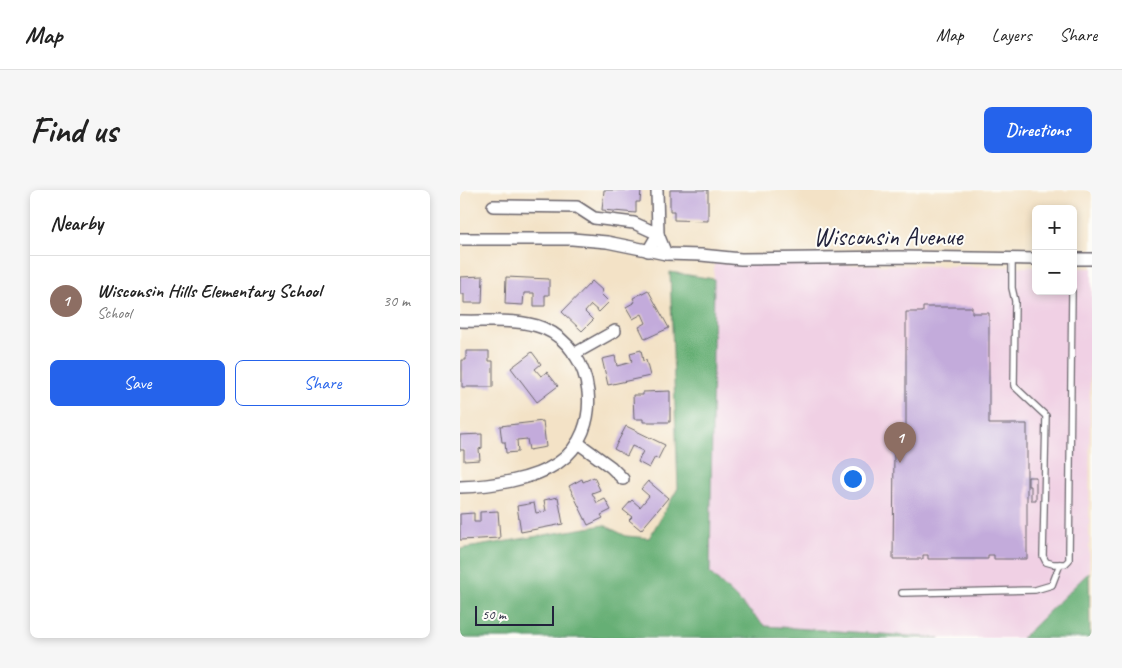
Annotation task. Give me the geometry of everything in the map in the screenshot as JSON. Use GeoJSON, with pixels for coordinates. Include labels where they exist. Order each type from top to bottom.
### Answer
{"type":"FeatureCollection","features":[{"type":"Feature","properties":{"kind":"street"},"geometry":{"type":"LineString","coordinates":[[656,190],[658,234],[666,254]]}},
{"type":"Feature","properties":{"kind":"street"},"geometry":{"type":"LineString","coordinates":[[492,206],[577,207],[594,218],[634,223],[658,234]]}},
{"type":"Feature","properties":{"kind":"street"},"geometry":{"type":"LineString","coordinates":[[648,251],[658,234]]}},
{"type":"Feature","properties":{"kind":"street","name":"Wisconsin Avenue"},"geometry":{"type":"LineString","coordinates":[[460,239],[572,239],[607,242],[666,254],[701,254],[741,259],[899,257],[1032,259]]}},
{"type":"Feature","properties":{"kind":"street"},"geometry":{"type":"LineString","coordinates":[[1077,259],[1092,259]]}},
{"type":"Feature","properties":{"kind":"street"},"geometry":{"type":"LineString","coordinates":[[460,321],[523,323],[554,334],[572,350],[583,371],[589,398],[588,416],[584,430],[570,454],[544,471],[492,484],[460,487]]}},
{"type":"Feature","properties":{"kind":"street"},"geometry":{"type":"LineString","coordinates":[[574,354],[615,331]]}},
{"type":"Feature","properties":{"kind":"street"},"geometry":{"type":"LineString","coordinates":[[578,443],[611,467],[623,479]]}},
{"type":"Feature","properties":{"kind":"lane"},"geometry":{"type":"LineString","coordinates":[[1012,258],[1012,288],[1015,300],[1014,386],[1046,416],[1043,556],[1050,563],[1060,564],[1065,564],[1069,560],[1070,547],[1072,295]]}},
{"type":"Feature","properties":{"kind":"lane"},"geometry":{"type":"LineString","coordinates":[[902,593],[1035,590],[1052,585],[1060,564]]}},
{"type":"Feature","properties":{"kind":"shaded area"},"geometry":{"type":"Polygon","coordinates":[[[714,263],[1032,267],[1032,295],[1077,295],[1077,268],[1092,268],[1089,572],[1022,638],[939,638],[765,626],[710,573],[714,263]]]}},
{"type":"Feature","properties":{"kind":"green space"},"geometry":{"type":"Polygon","coordinates":[[[670,272],[714,279],[710,573],[765,626],[939,638],[460,638],[460,549],[604,525],[626,536],[649,538],[678,488],[670,272]]]}},
{"type":"Feature","properties":{"kind":"green space"},"geometry":{"type":"Polygon","coordinates":[[[1089,572],[1090,638],[1022,638],[1089,572]]]}},
{"type":"Feature","properties":{"kind":"building"},"geometry":{"type":"Polygon","coordinates":[[[604,190],[641,190],[640,202],[636,202],[636,213],[602,210],[604,190]]]}},
{"type":"Feature","properties":{"kind":"building"},"geometry":{"type":"Polygon","coordinates":[[[670,190],[708,190],[708,221],[674,220],[674,211],[670,211],[670,190]]]}},
{"type":"Feature","properties":{"kind":"building"},"geometry":{"type":"Polygon","coordinates":[[[483,276],[482,303],[464,303],[464,294],[460,294],[460,277],[483,276]]]}},
{"type":"Feature","properties":{"kind":"building"},"geometry":{"type":"Polygon","coordinates":[[[506,277],[549,279],[549,295],[545,295],[545,306],[534,306],[534,293],[524,293],[523,305],[505,304],[506,277]]]}},
{"type":"Feature","properties":{"kind":"building"},"geometry":{"type":"Polygon","coordinates":[[[592,281],[603,291],[601,294],[609,302],[599,312],[591,305],[585,312],[593,320],[582,331],[562,312],[592,281]]]}},
{"type":"Feature","properties":{"kind":"building"},"geometry":{"type":"Polygon","coordinates":[[[648,290],[669,328],[645,339],[639,327],[646,323],[642,314],[633,319],[626,307],[635,302],[633,298],[648,290]]]}},
{"type":"Feature","properties":{"kind":"building"},"geometry":{"type":"Polygon","coordinates":[[[923,307],[972,307],[972,313],[989,313],[989,424],[1027,424],[1027,559],[994,559],[994,555],[988,555],[988,559],[928,559],[928,555],[923,555],[923,559],[893,559],[894,450],[906,450],[906,312],[923,312],[923,307]]]}},
{"type":"Feature","properties":{"kind":"building"},"geometry":{"type":"Polygon","coordinates":[[[641,350],[643,361],[646,360],[650,376],[608,385],[602,359],[615,356],[617,366],[632,362],[630,353],[641,350]]]}},
{"type":"Feature","properties":{"kind":"building"},"geometry":{"type":"Polygon","coordinates":[[[466,351],[489,351],[489,361],[493,361],[493,387],[462,387],[462,360],[466,360],[466,351]]]}},
{"type":"Feature","properties":{"kind":"building"},"geometry":{"type":"Polygon","coordinates":[[[532,352],[541,364],[535,369],[541,376],[547,372],[558,386],[537,402],[511,368],[532,352]]]}},
{"type":"Feature","properties":{"kind":"building"},"geometry":{"type":"Polygon","coordinates":[[[670,391],[670,422],[643,422],[643,419],[634,419],[633,395],[643,395],[643,392],[670,391]]]}},
{"type":"Feature","properties":{"kind":"building"},"geometry":{"type":"Polygon","coordinates":[[[543,421],[546,447],[529,450],[527,439],[517,440],[518,452],[506,453],[505,442],[502,442],[500,426],[543,421]]]}},
{"type":"Feature","properties":{"kind":"building"},"geometry":{"type":"Polygon","coordinates":[[[626,426],[665,445],[658,459],[655,457],[649,468],[638,462],[643,451],[632,446],[627,456],[614,449],[626,426]]]}},
{"type":"Feature","properties":{"kind":"building"},"geometry":{"type":"Polygon","coordinates":[[[482,434],[482,448],[479,449],[480,460],[464,461],[464,450],[460,450],[460,435],[482,434]]]}},
{"type":"Feature","properties":{"kind":"building"},"geometry":{"type":"Polygon","coordinates":[[[594,477],[600,490],[592,493],[597,503],[605,499],[611,510],[601,515],[603,518],[588,525],[569,486],[582,479],[583,482],[594,477]]]}},
{"type":"Feature","properties":{"kind":"building"},"geometry":{"type":"Polygon","coordinates":[[[1028,477],[1036,477],[1036,500],[1031,500],[1031,486],[1028,486],[1028,477]]]}},
{"type":"Feature","properties":{"kind":"building"},"geometry":{"type":"Polygon","coordinates":[[[648,481],[668,498],[641,530],[629,520],[632,517],[623,510],[632,500],[640,507],[649,496],[641,489],[648,481]]]}},
{"type":"Feature","properties":{"kind":"building"},"geometry":{"type":"Polygon","coordinates":[[[558,497],[563,524],[521,532],[517,506],[534,503],[536,513],[546,511],[544,500],[558,497]]]}},
{"type":"Feature","properties":{"kind":"building"},"geometry":{"type":"Polygon","coordinates":[[[498,511],[500,538],[460,540],[460,514],[474,513],[474,522],[480,522],[480,512],[498,511]]]}},
{"type":"Feature","properties":{"kind":"place","name":"Wisconsin Hills Elementary School"},"geometry":{"type":"Point","coordinates":[900,463]}}]}
